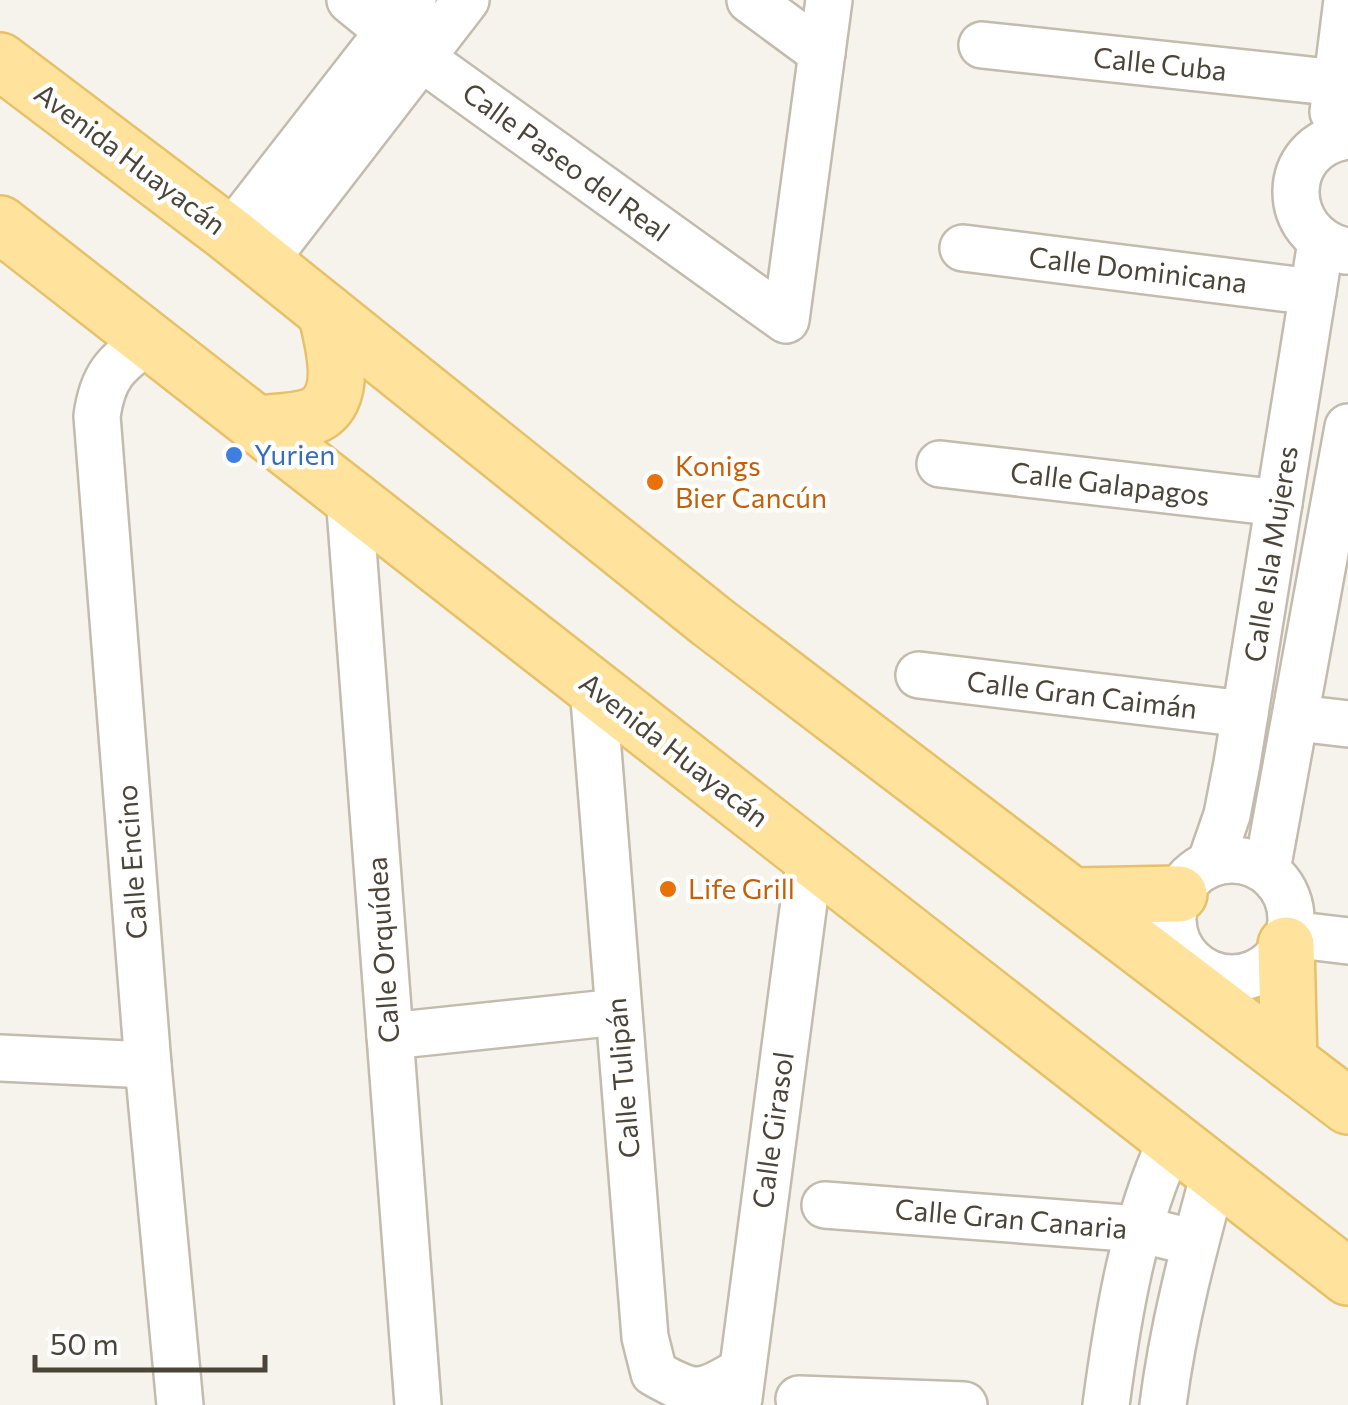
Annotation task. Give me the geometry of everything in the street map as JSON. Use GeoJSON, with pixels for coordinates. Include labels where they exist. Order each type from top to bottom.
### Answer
{"type":"FeatureCollection","features":[{"type":"Feature","properties":{"kind":"main road","name":"Avenida Huayacán"},"geometry":{"type":"LineString","coordinates":[[0,61],[246,248],[711,621],[1348,1106]]}},
{"type":"Feature","properties":{"kind":"main road","name":"Avenida Huayacán"},"geometry":{"type":"LineString","coordinates":[[0,224],[1348,1277]]}},
{"type":"Feature","properties":{"kind":"main road"},"geometry":{"type":"LineString","coordinates":[[257,424],[314,416],[326,406],[336,384],[336,354],[326,312]]}},
{"type":"Feature","properties":{"kind":"main road"},"geometry":{"type":"LineString","coordinates":[[1076,896],[1194,879]]}},
{"type":"Feature","properties":{"kind":"main road"},"geometry":{"type":"LineString","coordinates":[[1288,939],[1289,1061]]}},
{"type":"Feature","properties":{"kind":"street","name":"Calle Paseo del Real"},"geometry":{"type":"LineString","coordinates":[[350,0],[407,29],[786,320],[822,53]]}},
{"type":"Feature","properties":{"kind":"street"},"geometry":{"type":"LineString","coordinates":[[246,248],[407,29],[466,0]]}},
{"type":"Feature","properties":{"kind":"street"},"geometry":{"type":"LineString","coordinates":[[750,0],[822,53],[829,0]]}},
{"type":"Feature","properties":{"kind":"street"},"geometry":{"type":"LineString","coordinates":[[1334,247],[1299,215],[1297,180],[1314,150],[1338,138],[1338,83],[1347,0]]}},
{"type":"Feature","properties":{"kind":"street","name":"Calle Cuba"},"geometry":{"type":"LineString","coordinates":[[982,45],[1338,83]]}},
{"type":"Feature","properties":{"kind":"street","name":"Calle Isla Mujeres"},"geometry":{"type":"LineString","coordinates":[[1194,879],[1227,814],[1313,292],[1334,247]]}},
{"type":"Feature","properties":{"kind":"street","name":"Calle Dominicana"},"geometry":{"type":"LineString","coordinates":[[962,248],[1313,292]]}},
{"type":"Feature","properties":{"kind":"street","name":"Calle Encino"},"geometry":{"type":"LineString","coordinates":[[149,339],[113,368],[101,391],[98,416],[148,1066],[180,1405]]}},
{"type":"Feature","properties":{"kind":"street","name":"Calle Isla Mujeres"},"geometry":{"type":"LineString","coordinates":[[1266,870],[1341,512],[1348,427]]}},
{"type":"Feature","properties":{"kind":"street","name":"Calle Galapagos"},"geometry":{"type":"LineString","coordinates":[[940,464],[1279,503]]}},
{"type":"Feature","properties":{"kind":"street","name":"Calle Orquídea"},"geometry":{"type":"LineString","coordinates":[[348,496],[418,1405]]}},
{"type":"Feature","properties":{"kind":"street","name":"Calle Gran Caimán"},"geometry":{"type":"LineString","coordinates":[[919,675],[1245,714]]}},
{"type":"Feature","properties":{"kind":"street","name":"Calle Tulipán"},"geometry":{"type":"LineString","coordinates":[[593,686],[645,1337],[654,1372],[681,1398],[714,1388],[740,1388]]}},
{"type":"Feature","properties":{"kind":"street"},"geometry":{"type":"LineString","coordinates":[[1297,718],[1348,724]]}},
{"type":"Feature","properties":{"kind":"street","name":"Calle Girasol"},"geometry":{"type":"LineString","coordinates":[[740,1388],[810,856]]}},
{"type":"Feature","properties":{"kind":"street"},"geometry":{"type":"LineString","coordinates":[[1239,860],[1266,870],[1280,883],[1292,916],[1288,939],[1274,962],[1256,974],[1236,979],[1200,969],[1188,958],[1174,927],[1174,910],[1194,879],[1239,860]]}},
{"type":"Feature","properties":{"kind":"street"},"geometry":{"type":"LineString","coordinates":[[1288,939],[1348,941]]}},
{"type":"Feature","properties":{"kind":"street"},"geometry":{"type":"LineString","coordinates":[[390,1036],[618,1012]]}},
{"type":"Feature","properties":{"kind":"street"},"geometry":{"type":"LineString","coordinates":[[0,1058],[148,1066]]}},
{"type":"Feature","properties":{"kind":"street"},"geometry":{"type":"LineString","coordinates":[[1106,1405],[1113,1352],[1150,1186],[1171,1141]]}},
{"type":"Feature","properties":{"kind":"street"},"geometry":{"type":"LineString","coordinates":[[1163,1405],[1170,1345],[1214,1174]]}},
{"type":"Feature","properties":{"kind":"street","name":"Calle Gran Canaria"},"geometry":{"type":"LineString","coordinates":[[826,1205],[1140,1230],[1195,1243]]}},
{"type":"Feature","properties":{"kind":"street"},"geometry":{"type":"LineString","coordinates":[[800,1399],[964,1405]]}},
{"type":"Feature","properties":{"kind":"place","name":"Yurien"},"geometry":{"type":"Point","coordinates":[234,455]}},
{"type":"Feature","properties":{"kind":"place","name":"Konigs Bier Cancún"},"geometry":{"type":"Point","coordinates":[655,482]}},
{"type":"Feature","properties":{"kind":"place","name":"Life Grill"},"geometry":{"type":"Point","coordinates":[668,889]}}]}
